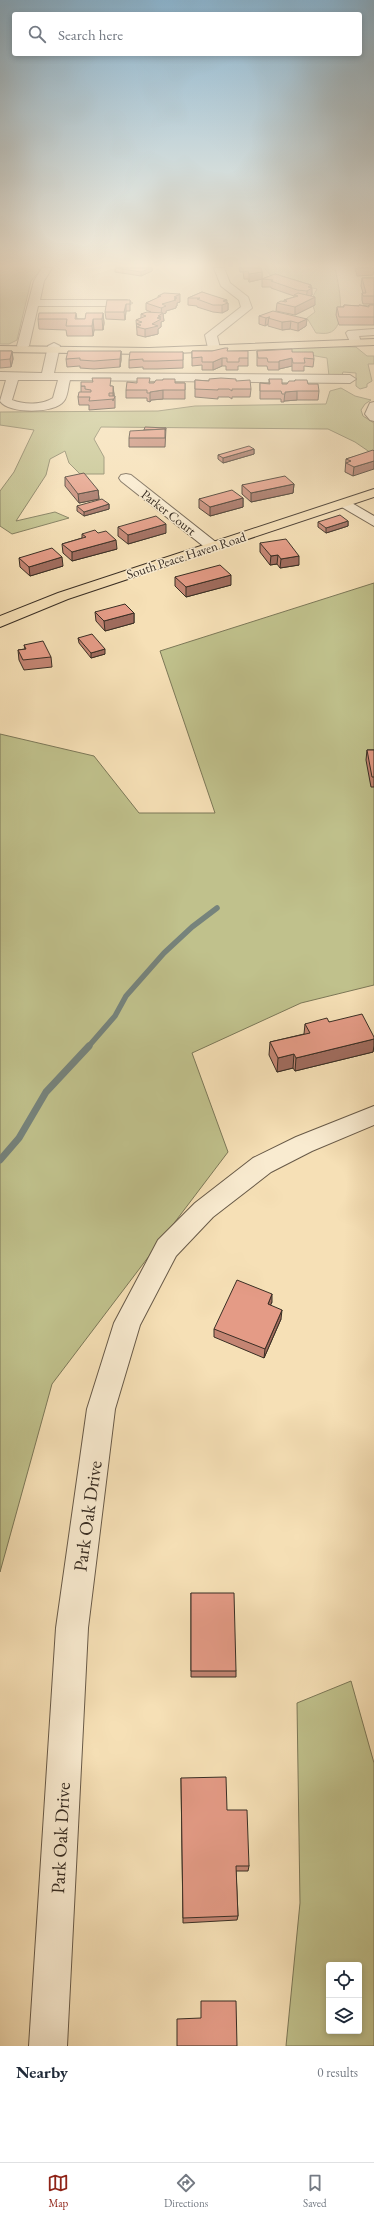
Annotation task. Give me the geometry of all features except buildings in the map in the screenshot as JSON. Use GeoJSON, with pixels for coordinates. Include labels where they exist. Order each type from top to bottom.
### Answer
{"type":"FeatureCollection","features":[{"type":"Feature","properties":{"kind":"main road","name":"South Peace Haven Road"},"geometry":{"type":"LineString","coordinates":[[0,622],[63,596],[374,493]]}},
{"type":"Feature","properties":{"kind":"street"},"geometry":{"type":"LineString","coordinates":[[30,376],[32,363]]}},
{"type":"Feature","properties":{"kind":"street"},"geometry":{"type":"LineString","coordinates":[[47,376],[50,363]]}},
{"type":"Feature","properties":{"kind":"street"},"geometry":{"type":"LineString","coordinates":[[0,376],[350,379]]}},
{"type":"Feature","properties":{"kind":"street"},"geometry":{"type":"LineString","coordinates":[[13,376],[6,401],[13,406],[46,406],[56,402],[59,400],[65,376]]}},
{"type":"Feature","properties":{"kind":"street"},"geometry":{"type":"LineString","coordinates":[[374,406],[371,414],[374,417]]}},
{"type":"Feature","properties":{"kind":"street","name":"Parker Court"},"geometry":{"type":"LineString","coordinates":[[126,478],[212,546]]}},
{"type":"Feature","properties":{"kind":"street"},"geometry":{"type":"LineString","coordinates":[[345,503],[374,522]]}},
{"type":"Feature","properties":{"kind":"street","name":"Park Oak Drive"},"geometry":{"type":"LineString","coordinates":[[48,2046],[72,1628],[101,1410],[127,1323],[167,1248],[204,1210],[262,1165],[304,1144],[374,1115]]}},
{"type":"Feature","properties":{"kind":"green space"},"geometry":{"type":"Polygon","coordinates":[[[328,363],[374,363],[368,364],[372,381],[367,384],[367,387],[360,389],[356,386],[356,373],[343,372],[342,375],[329,376],[328,363]]]}},
{"type":"Feature","properties":{"kind":"green space"},"geometry":{"type":"Polygon","coordinates":[[[341,388],[355,396],[371,400],[365,404],[361,410],[363,416],[374,423],[374,455],[355,442],[328,429],[101,427],[94,439],[104,457],[104,474],[80,474],[69,463],[65,451],[50,459],[46,475],[16,521],[55,512],[69,518],[12,534],[0,526],[0,491],[14,472],[34,430],[0,425],[0,412],[158,411],[195,406],[326,404],[330,391],[341,388]]]}},
{"type":"Feature","properties":{"kind":"green space"},"geometry":{"type":"Polygon","coordinates":[[[374,583],[374,985],[301,1003],[192,1053],[228,1152],[52,1384],[0,1572],[0,734],[94,756],[139,813],[215,813],[160,651],[374,583]]]}},
{"type":"Feature","properties":{"kind":"green space"},"geometry":{"type":"Polygon","coordinates":[[[351,1681],[374,1763],[374,2046],[286,2046],[300,1903],[297,1703],[351,1681]]]}},
{"type":"Feature","properties":{"kind":"waterway"},"geometry":{"type":"LineString","coordinates":[[88,1047],[115,1016],[126,996],[164,953],[192,927],[217,908]]}},
{"type":"Feature","properties":{"kind":"waterway"},"geometry":{"type":"LineString","coordinates":[[0,1160],[19,1138],[46,1092],[89,1046]]}}]}
